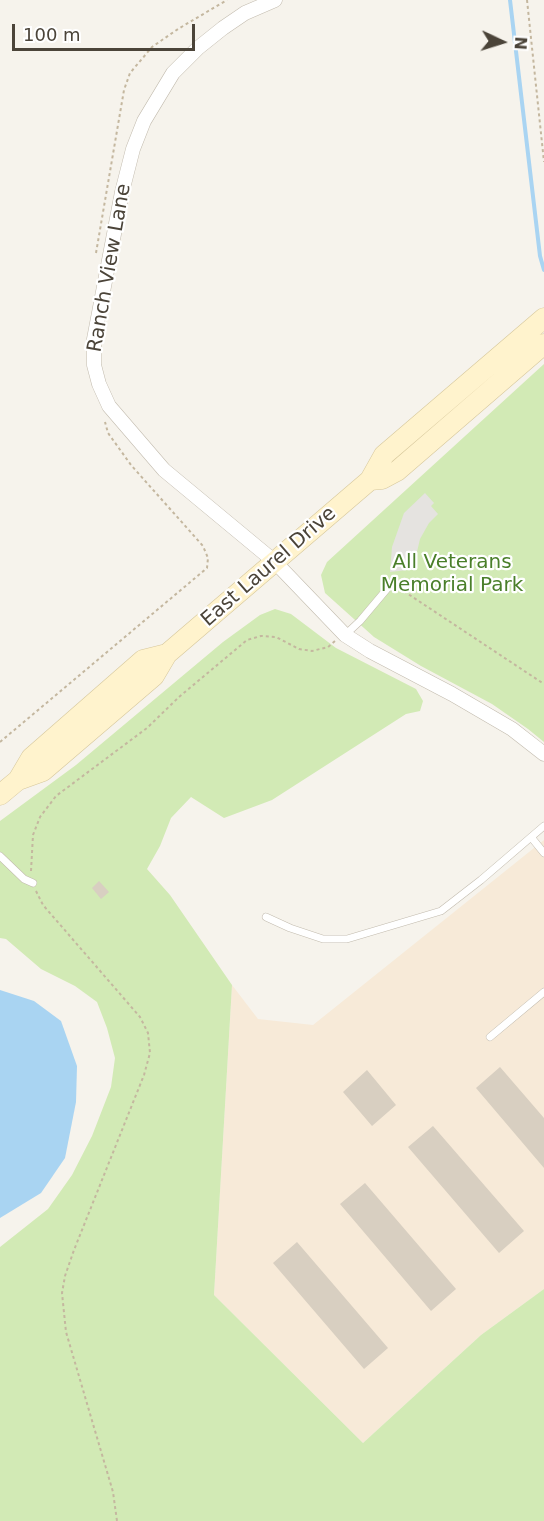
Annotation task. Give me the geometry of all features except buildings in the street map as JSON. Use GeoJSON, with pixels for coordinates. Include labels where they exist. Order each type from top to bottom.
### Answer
{"type":"FeatureCollection","features":[{"type":"Feature","properties":{"kind":"main road","name":"East Laurel Drive"},"geometry":{"type":"LineString","coordinates":[[0,795],[18,780],[44,771],[154,676],[167,654],[370,480],[384,455],[544,318]]}},
{"type":"Feature","properties":{"kind":"main road","name":"East Laurel Drive"},"geometry":{"type":"LineString","coordinates":[[370,480],[382,479],[397,471],[544,344]]}},
{"type":"Feature","properties":{"kind":"street","name":"Ranch View Lane"},"geometry":{"type":"LineString","coordinates":[[275,0],[245,13],[198,48],[173,73],[144,121],[122,192],[94,339],[94,365],[109,406],[164,470],[275,562],[345,635],[512,729],[544,754]]}},
{"type":"Feature","properties":{"kind":"lane"},"geometry":{"type":"LineString","coordinates":[[345,635],[392,583]]}},
{"type":"Feature","properties":{"kind":"lane"},"geometry":{"type":"LineString","coordinates":[[266,917],[323,939],[347,939],[414,917],[441,911],[544,826]]}},
{"type":"Feature","properties":{"kind":"lane"},"geometry":{"type":"LineString","coordinates":[[531,837],[544,853]]}},
{"type":"Feature","properties":{"kind":"lane"},"geometry":{"type":"LineString","coordinates":[[0,856],[24,879],[33,883]]}},
{"type":"Feature","properties":{"kind":"lane"},"geometry":{"type":"LineString","coordinates":[[490,1037],[544,992]]}},
{"type":"Feature","properties":{"kind":"path"},"geometry":{"type":"LineString","coordinates":[[95,262],[124,90],[130,73],[152,47],[227,0]]}},
{"type":"Feature","properties":{"kind":"path"},"geometry":{"type":"LineString","coordinates":[[526,0],[544,162]]}},
{"type":"Feature","properties":{"kind":"path"},"geometry":{"type":"LineString","coordinates":[[0,742],[207,568],[208,558],[203,546],[131,465],[108,433],[105,422]]}},
{"type":"Feature","properties":{"kind":"path"},"geometry":{"type":"LineString","coordinates":[[392,583],[544,684]]}},
{"type":"Feature","properties":{"kind":"path"},"geometry":{"type":"LineString","coordinates":[[117,1521],[113,1492],[66,1332],[62,1293],[74,1250],[144,1075],[150,1053],[148,1033],[140,1017],[44,905],[33,883],[30,869],[33,835],[40,817],[56,796],[147,728],[179,697],[247,640],[261,636],[276,637],[299,649],[312,651],[328,646],[345,635]]}},
{"type":"Feature","properties":{"kind":"shaded area"},"geometry":{"type":"Polygon","coordinates":[[[425,493],[434,503],[431,506],[438,514],[429,523],[420,539],[416,569],[390,572],[392,547],[404,513],[425,493]]]}},
{"type":"Feature","properties":{"kind":"shaded area"},"geometry":{"type":"Polygon","coordinates":[[[544,840],[544,1289],[481,1335],[363,1443],[214,1295],[232,985],[258,1019],[313,1025],[544,840]]]}},
{"type":"Feature","properties":{"kind":"green space","name":"All Veterans Memorial Park"},"geometry":{"type":"Polygon","coordinates":[[[544,364],[544,742],[492,704],[421,666],[374,637],[325,593],[321,575],[327,562],[544,364]]]}},
{"type":"Feature","properties":{"kind":"green space"},"geometry":{"type":"Polygon","coordinates":[[[275,609],[291,614],[336,648],[416,689],[423,701],[420,711],[406,714],[272,800],[224,818],[191,797],[171,818],[160,846],[147,869],[170,895],[232,985],[214,1295],[363,1443],[481,1335],[544,1289],[544,1521],[0,1521],[0,1247],[48,1209],[72,1175],[92,1136],[111,1087],[115,1058],[97,1002],[75,986],[41,969],[6,939],[0,938],[0,821],[76,765],[223,642],[260,615],[275,609]]]}},
{"type":"Feature","properties":{"kind":"water"},"geometry":{"type":"Polygon","coordinates":[[[0,990],[34,1001],[61,1021],[77,1066],[76,1102],[65,1158],[41,1193],[0,1218],[0,990]]]}},
{"type":"Feature","properties":{"kind":"waterway"},"geometry":{"type":"LineString","coordinates":[[510,0],[540,256],[544,270]]}}]}
